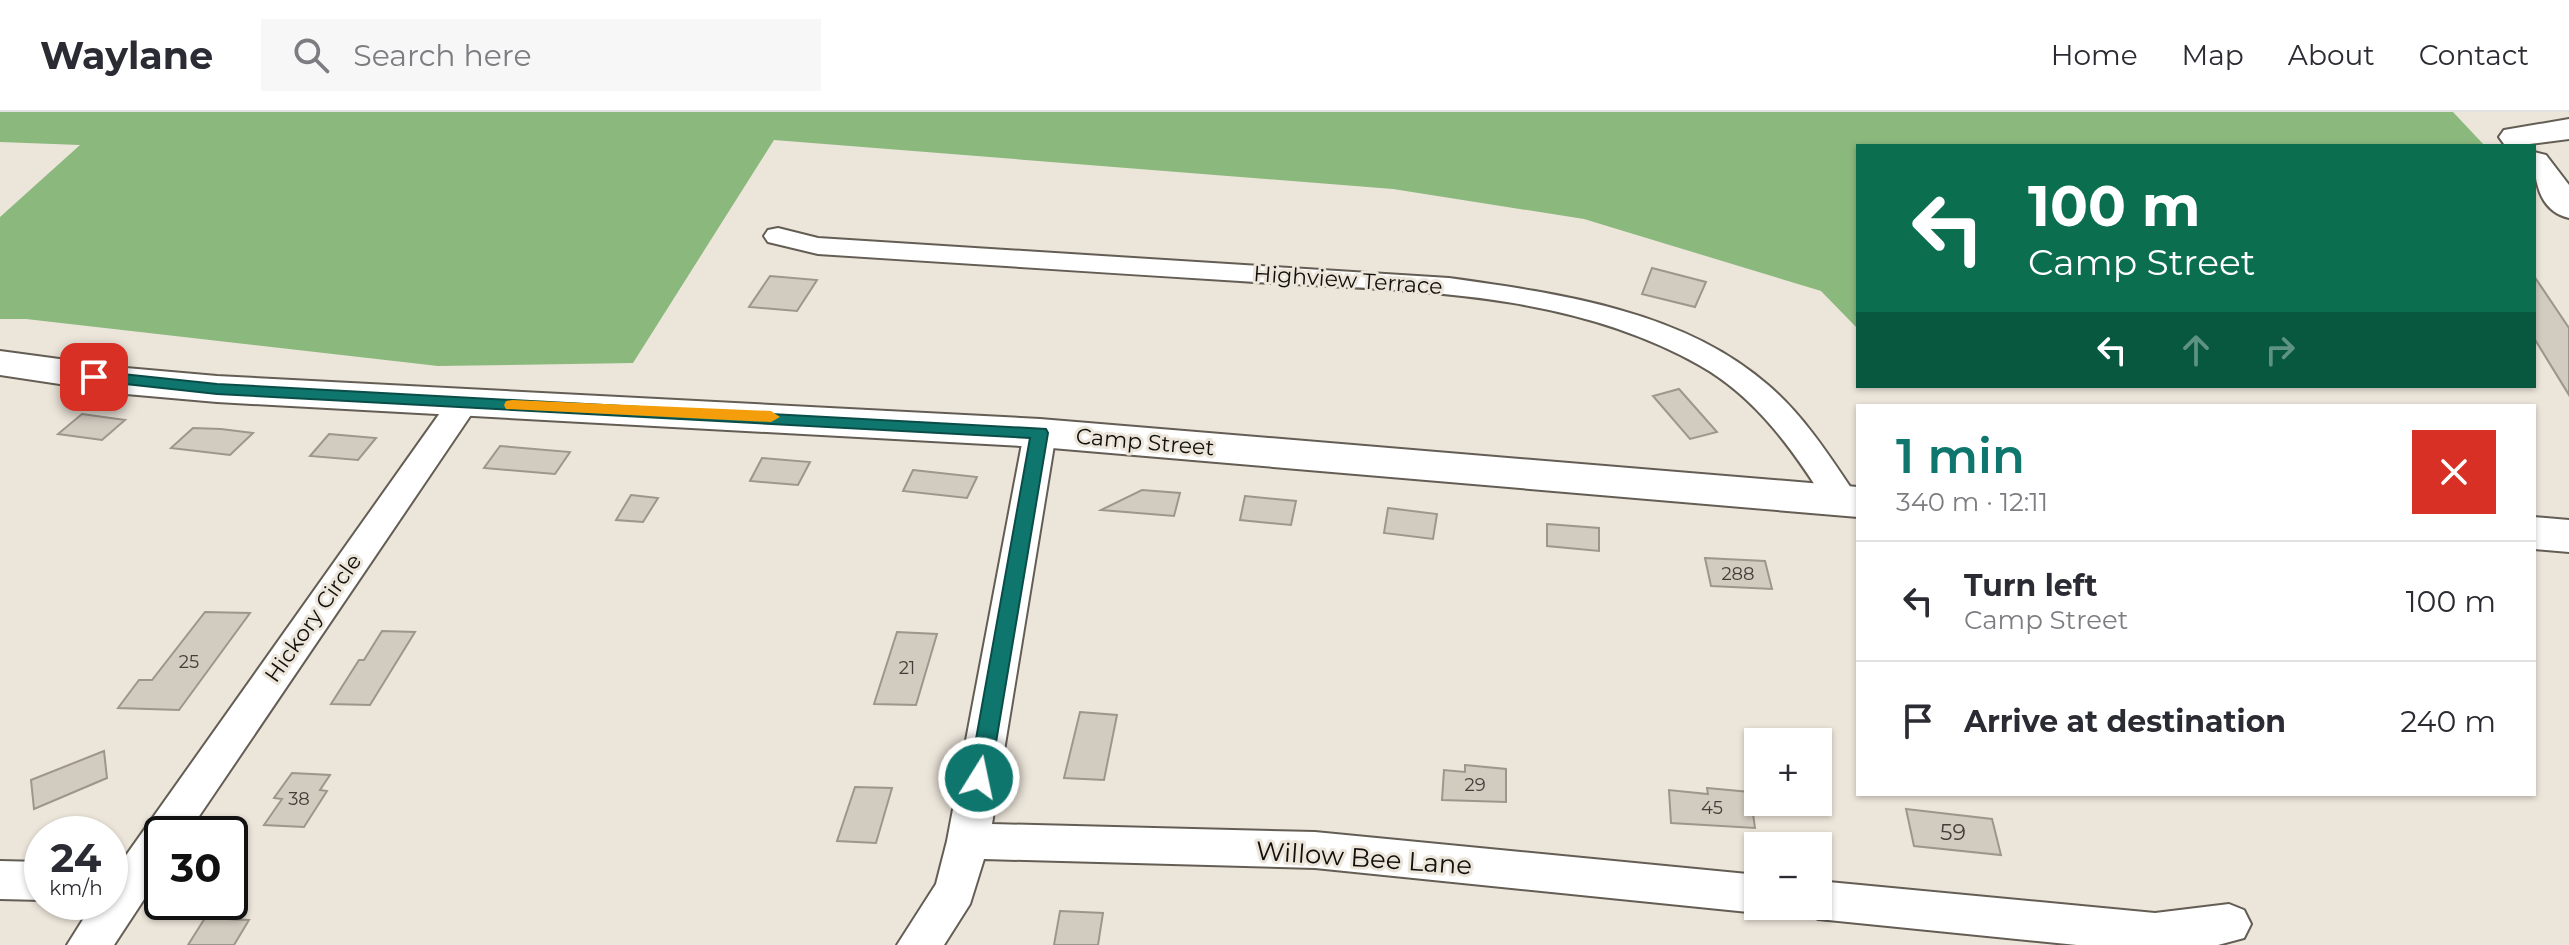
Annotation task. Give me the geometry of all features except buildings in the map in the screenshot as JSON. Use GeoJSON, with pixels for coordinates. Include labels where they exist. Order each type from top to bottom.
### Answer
{"type":"FeatureCollection","features":[{"type":"Feature","properties":{"kind":"street"},"geometry":{"type":"LineString","coordinates":[[2517,141],[2569,129]]}},
{"type":"Feature","properties":{"kind":"street"},"geometry":{"type":"LineString","coordinates":[[2536,165],[2569,208]]}},
{"type":"Feature","properties":{"kind":"street","name":"Highview Terrace"},"geometry":{"type":"LineString","coordinates":[[778,236],[818,246],[1449,286],[1530,298],[1636,327],[1695,349],[1745,381],[1851,502]]}},
{"type":"Feature","properties":{"kind":"street","name":"Camp Street"},"geometry":{"type":"LineString","coordinates":[[0,363],[126,381],[217,389],[1040,433],[1851,502]]}},
{"type":"Feature","properties":{"kind":"street","name":"Hickory Circle"},"geometry":{"type":"LineString","coordinates":[[177,816],[463,403]]}},
{"type":"Feature","properties":{"kind":"street"},"geometry":{"type":"LineString","coordinates":[[919,945],[955,891],[968,841],[1040,433]]}},
{"type":"Feature","properties":{"kind":"street"},"geometry":{"type":"LineString","coordinates":[[2536,533],[2569,536]]}},
{"type":"Feature","properties":{"kind":"street","name":"Willow Bee Lane"},"geometry":{"type":"LineString","coordinates":[[968,841],[1315,850],[1744,893]]}},
{"type":"Feature","properties":{"kind":"street","name":"Hickory Circle"},"geometry":{"type":"LineString","coordinates":[[128,874],[144,857]]}},
{"type":"Feature","properties":{"kind":"street"},"geometry":{"type":"LineString","coordinates":[[0,880],[24,881]]}},
{"type":"Feature","properties":{"kind":"street"},"geometry":{"type":"LineString","coordinates":[[1832,901],[2155,933],[2229,924]]}},
{"type":"Feature","properties":{"kind":"street","name":"Hickory Circle"},"geometry":{"type":"LineString","coordinates":[[89,945],[102,920]]}},
{"type":"Feature","properties":{"kind":"green space"},"geometry":{"type":"Polygon","coordinates":[[[0,112],[2453,112],[2483,144],[1856,144],[1856,327],[1821,291],[1584,219],[1393,189],[774,140],[633,363],[438,366],[26,319],[0,319],[0,217],[80,145],[0,142],[0,112]]]}},
{"type":"Feature","properties":{"kind":"slow traffic"},"geometry":{"type":"LineString","coordinates":[[512,405],[771,417]]}},
{"type":"Feature","properties":{"kind":"route"},"geometry":{"type":"LineString","coordinates":[[94,377],[217,389],[1040,433],[979,778]]}}]}
